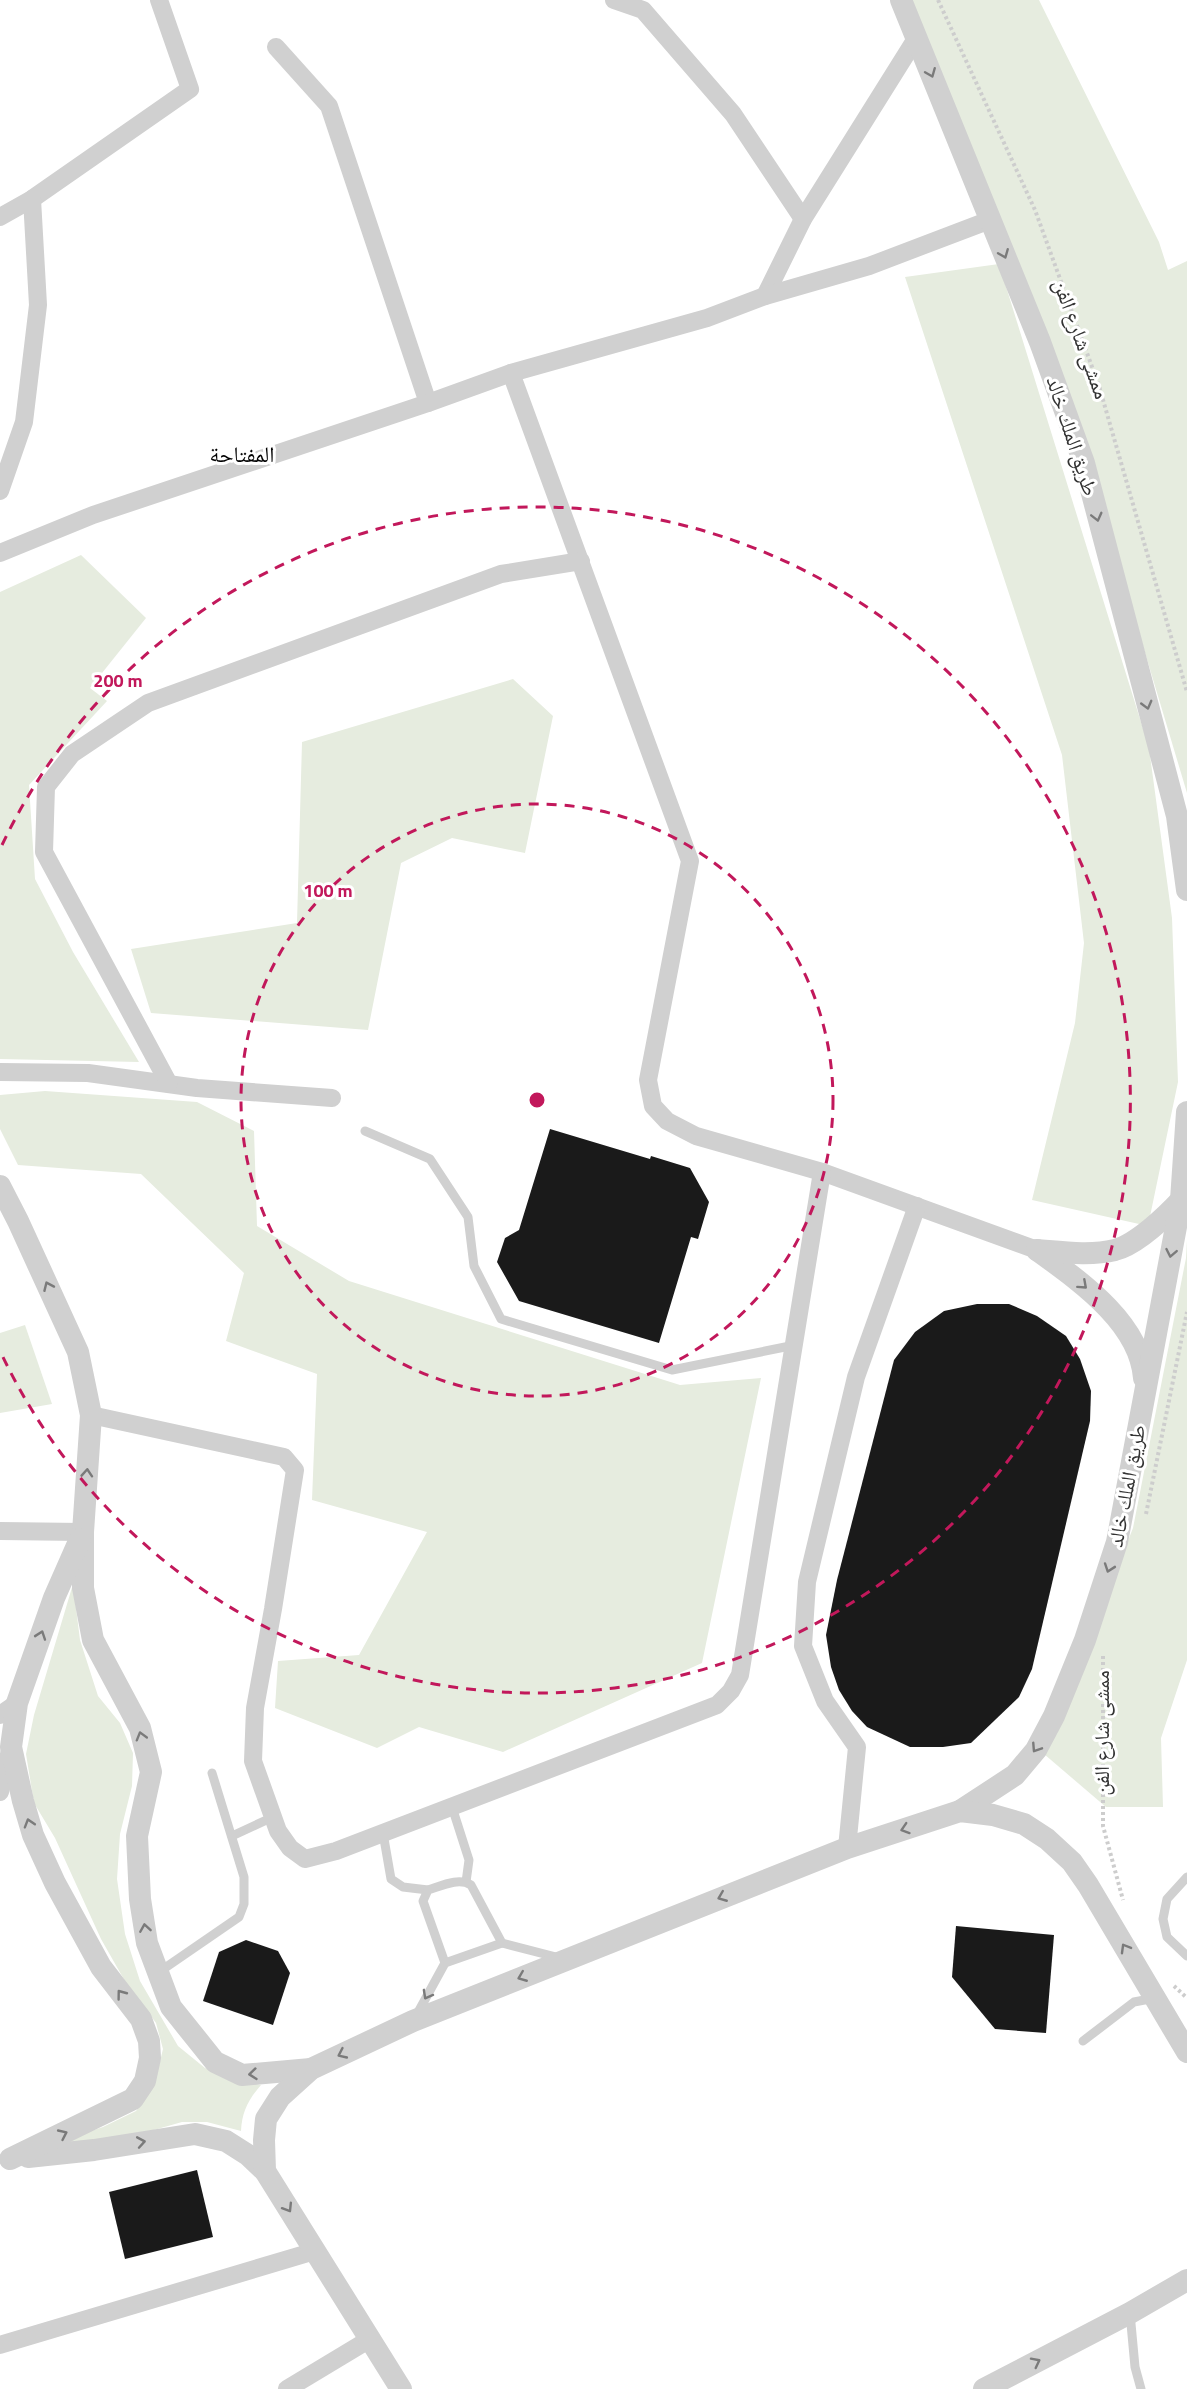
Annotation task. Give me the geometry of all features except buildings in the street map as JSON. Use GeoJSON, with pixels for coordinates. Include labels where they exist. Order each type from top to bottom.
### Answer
{"type":"FeatureCollection","features":[{"type":"Feature","properties":{"kind":"street"},"geometry":{"type":"LineString","coordinates":[[0,217],[32,200],[190,89],[159,0]]}},
{"type":"Feature","properties":{"kind":"street"},"geometry":{"type":"LineString","coordinates":[[614,0],[651,5],[733,114],[802,219]]}},
{"type":"Feature","properties":{"kind":"street","name":"طريق الملك خالد"},"geometry":{"type":"LineString","coordinates":[[901,0],[1040,342],[1084,463],[1182,815],[1187,890]]}},
{"type":"Feature","properties":{"kind":"street"},"geometry":{"type":"LineString","coordinates":[[765,296],[802,219],[917,38]]}},
{"type":"Feature","properties":{"kind":"street"},"geometry":{"type":"LineString","coordinates":[[276,47],[329,106],[428,403]]}},
{"type":"Feature","properties":{"kind":"street"},"geometry":{"type":"LineString","coordinates":[[0,491],[24,422],[38,304],[32,200]]}},
{"type":"Feature","properties":{"kind":"street"},"geometry":{"type":"LineString","coordinates":[[0,553],[93,515],[511,373],[707,318],[765,296],[869,266],[990,220]]}},
{"type":"Feature","properties":{"kind":"street"},"geometry":{"type":"LineString","coordinates":[[511,373],[690,861],[648,1080],[653,1106],[667,1121],[696,1136],[822,1172],[1037,1250],[1077,1253],[1116,1250],[1158,1225],[1181,1200]]}},
{"type":"Feature","properties":{"kind":"street"},"geometry":{"type":"LineString","coordinates":[[169,1084],[44,852],[46,787],[72,754],[148,704],[501,574],[581,561]]}},
{"type":"Feature","properties":{"kind":"street"},"geometry":{"type":"LineString","coordinates":[[0,1072],[88,1073],[169,1084],[332,1098]]}},
{"type":"Feature","properties":{"kind":"street","name":"طريق الملك خالد"},"geometry":{"type":"LineString","coordinates":[[960,1811],[1015,1775],[1036,1750],[1054,1716],[1085,1640],[1117,1542],[1181,1200],[1187,1112]]}},
{"type":"Feature","properties":{"kind":"street"},"geometry":{"type":"LineString","coordinates":[[91,1415],[284,1457],[295,1470],[255,1708],[253,1761],[278,1831],[290,1848],[305,1859],[336,1851],[717,1706],[731,1691],[740,1675],[822,1172]]}},
{"type":"Feature","properties":{"kind":"street"},"geometry":{"type":"LineString","coordinates":[[0,1186],[78,1352],[91,1415],[82,1532],[83,1588],[93,1640],[140,1728],[151,1772],[137,1836],[140,1899],[147,1943],[171,2007],[215,2062],[242,2075],[311,2069]]}},
{"type":"Feature","properties":{"kind":"street"},"geometry":{"type":"LineString","coordinates":[[847,1848],[857,1747],[825,1701],[803,1646],[807,1582],[856,1377],[916,1206]]}},
{"type":"Feature","properties":{"kind":"street"},"geometry":{"type":"LineString","coordinates":[[1037,1250],[1080,1282],[1120,1321],[1136,1345],[1144,1376],[1137,1433]]}},
{"type":"Feature","properties":{"kind":"street"},"geometry":{"type":"LineString","coordinates":[[0,1531],[82,1532]]}},
{"type":"Feature","properties":{"kind":"street"},"geometry":{"type":"LineString","coordinates":[[5,2160],[133,2099],[145,2081],[150,2058],[149,2041],[141,2019],[101,1967],[55,1883],[33,1835],[22,1801],[11,1747],[9,1709],[82,1532]]}},
{"type":"Feature","properties":{"kind":"street"},"geometry":{"type":"LineString","coordinates":[[0,1792],[11,1747]]}},
{"type":"Feature","properties":{"kind":"street"},"geometry":{"type":"LineString","coordinates":[[265,2171],[266,2119],[280,2097],[311,2069],[412,2021],[566,1959],[847,1848],[960,1811],[993,1815],[1024,1824],[1047,1839],[1072,1862],[1187,2038]]}},
{"type":"Feature","properties":{"kind":"street"},"geometry":{"type":"LineString","coordinates":[[1155,1987],[1187,2052]]}},
{"type":"Feature","properties":{"kind":"street"},"geometry":{"type":"LineString","coordinates":[[5,2160],[94,2150],[195,2134],[226,2140],[248,2155],[265,2171],[401,2389]]}},
{"type":"Feature","properties":{"kind":"street"},"geometry":{"type":"LineString","coordinates":[[0,2345],[315,2251]]}},
{"type":"Feature","properties":{"kind":"street"},"geometry":{"type":"LineString","coordinates":[[984,2389],[1130,2313],[1187,2280]]}},
{"type":"Feature","properties":{"kind":"street"},"geometry":{"type":"LineString","coordinates":[[287,2389],[370,2339]]}},
{"type":"Feature","properties":{"kind":"lane"},"geometry":{"type":"LineString","coordinates":[[365,1131],[430,1159],[468,1217],[474,1266],[501,1319],[672,1370],[795,1345]]}},
{"type":"Feature","properties":{"kind":"lane"},"geometry":{"type":"LineString","coordinates":[[159,1972],[239,1917],[244,1904],[244,1877],[212,1773]]}},
{"type":"Feature","properties":{"kind":"lane"},"geometry":{"type":"LineString","coordinates":[[452,1807],[469,1860],[466,1881]]}},
{"type":"Feature","properties":{"kind":"lane"},"geometry":{"type":"LineString","coordinates":[[232,1836],[273,1817]]}},
{"type":"Feature","properties":{"kind":"lane"},"geometry":{"type":"LineString","coordinates":[[383,1833],[391,1879],[402,1887],[428,1890],[466,1881]]}},
{"type":"Feature","properties":{"kind":"lane"},"geometry":{"type":"LineString","coordinates":[[1187,1877],[1167,1899],[1163,1919],[1167,1937],[1187,1956]]}},
{"type":"Feature","properties":{"kind":"lane"},"geometry":{"type":"LineString","coordinates":[[466,1881],[471,1886],[502,1943]]}},
{"type":"Feature","properties":{"kind":"lane"},"geometry":{"type":"LineString","coordinates":[[428,1890],[423,1901],[445,1963]]}},
{"type":"Feature","properties":{"kind":"lane"},"geometry":{"type":"LineString","coordinates":[[412,2021],[445,1963],[502,1943],[566,1959]]}},
{"type":"Feature","properties":{"kind":"lane"},"geometry":{"type":"LineString","coordinates":[[1083,2041],[1155,1987]]}},
{"type":"Feature","properties":{"kind":"lane"},"geometry":{"type":"LineString","coordinates":[[1130,2313],[1135,2367],[1142,2389]]}},
{"type":"Feature","properties":{"kind":"path","name":"ممشى شارع الفن"},"geometry":{"type":"LineString","coordinates":[[938,0],[1035,210],[1099,386],[1187,692]]}},
{"type":"Feature","properties":{"kind":"path"},"geometry":{"type":"LineString","coordinates":[[1144,1520],[1187,1312]]}},
{"type":"Feature","properties":{"kind":"path","name":"ممشى شارع الفن"},"geometry":{"type":"LineString","coordinates":[[1105,1650],[1101,1661],[1103,1826],[1125,1906]]}},
{"type":"Feature","properties":{"kind":"path"},"geometry":{"type":"LineString","coordinates":[[1155,1987],[1187,1998]]}},
{"type":"Feature","properties":{"kind":"shaded area"},"geometry":{"type":"Polygon","coordinates":[[[892,0],[1039,0],[1159,242],[1168,270],[1187,261],[1187,793],[1076,422],[892,0]]]}},
{"type":"Feature","properties":{"kind":"shaded area"},"geometry":{"type":"Polygon","coordinates":[[[999,264],[1149,748],[1172,918],[1178,1082],[1148,1226],[1032,1200],[1075,1023],[1084,943],[1062,755],[905,277],[999,264]]]}},
{"type":"Feature","properties":{"kind":"shaded area"},"geometry":{"type":"Polygon","coordinates":[[[81,555],[146,618],[90,688],[107,701],[29,785],[35,879],[73,952],[139,1062],[0,1059],[0,592],[81,555]]]}},
{"type":"Feature","properties":{"kind":"shaded area"},"geometry":{"type":"Polygon","coordinates":[[[513,679],[553,716],[525,853],[452,838],[401,863],[368,1030],[151,1013],[131,949],[297,923],[302,742],[513,679]]]}},
{"type":"Feature","properties":{"kind":"shaded area"},"geometry":{"type":"Polygon","coordinates":[[[45,1091],[197,1102],[254,1131],[257,1226],[349,1281],[680,1385],[761,1378],[702,1663],[503,1752],[419,1727],[377,1748],[275,1708],[278,1661],[359,1655],[427,1532],[312,1500],[317,1374],[226,1341],[244,1273],[141,1174],[18,1165],[0,1129],[0,1095],[45,1091]]]}},
{"type":"Feature","properties":{"kind":"shaded area"},"geometry":{"type":"Polygon","coordinates":[[[1187,1240],[1187,1660],[1161,1738],[1163,1807],[1106,1807],[1044,1754],[1133,1528],[1186,1258],[1187,1240]]]}},
{"type":"Feature","properties":{"kind":"shaded area"},"geometry":{"type":"Polygon","coordinates":[[[25,1325],[52,1404],[0,1413],[0,1333],[25,1325]]]}},
{"type":"Feature","properties":{"kind":"shaded area"},"geometry":{"type":"Polygon","coordinates":[[[73,1584],[80,1640],[98,1696],[120,1723],[133,1753],[132,1786],[120,1834],[117,1879],[125,1934],[140,1981],[178,2046],[205,2068],[244,2082],[261,2085],[246,2106],[241,2131],[207,2122],[182,2122],[101,2145],[51,2144],[103,2127],[136,2111],[154,2086],[163,2049],[156,2023],[126,1983],[101,1939],[55,1838],[34,1803],[26,1754],[34,1715],[73,1584]]]}},
{"type":"Feature","properties":{"kind":"district","name":"المفتاحة"},"geometry":{"type":"Point","coordinates":[242,454]}}]}
